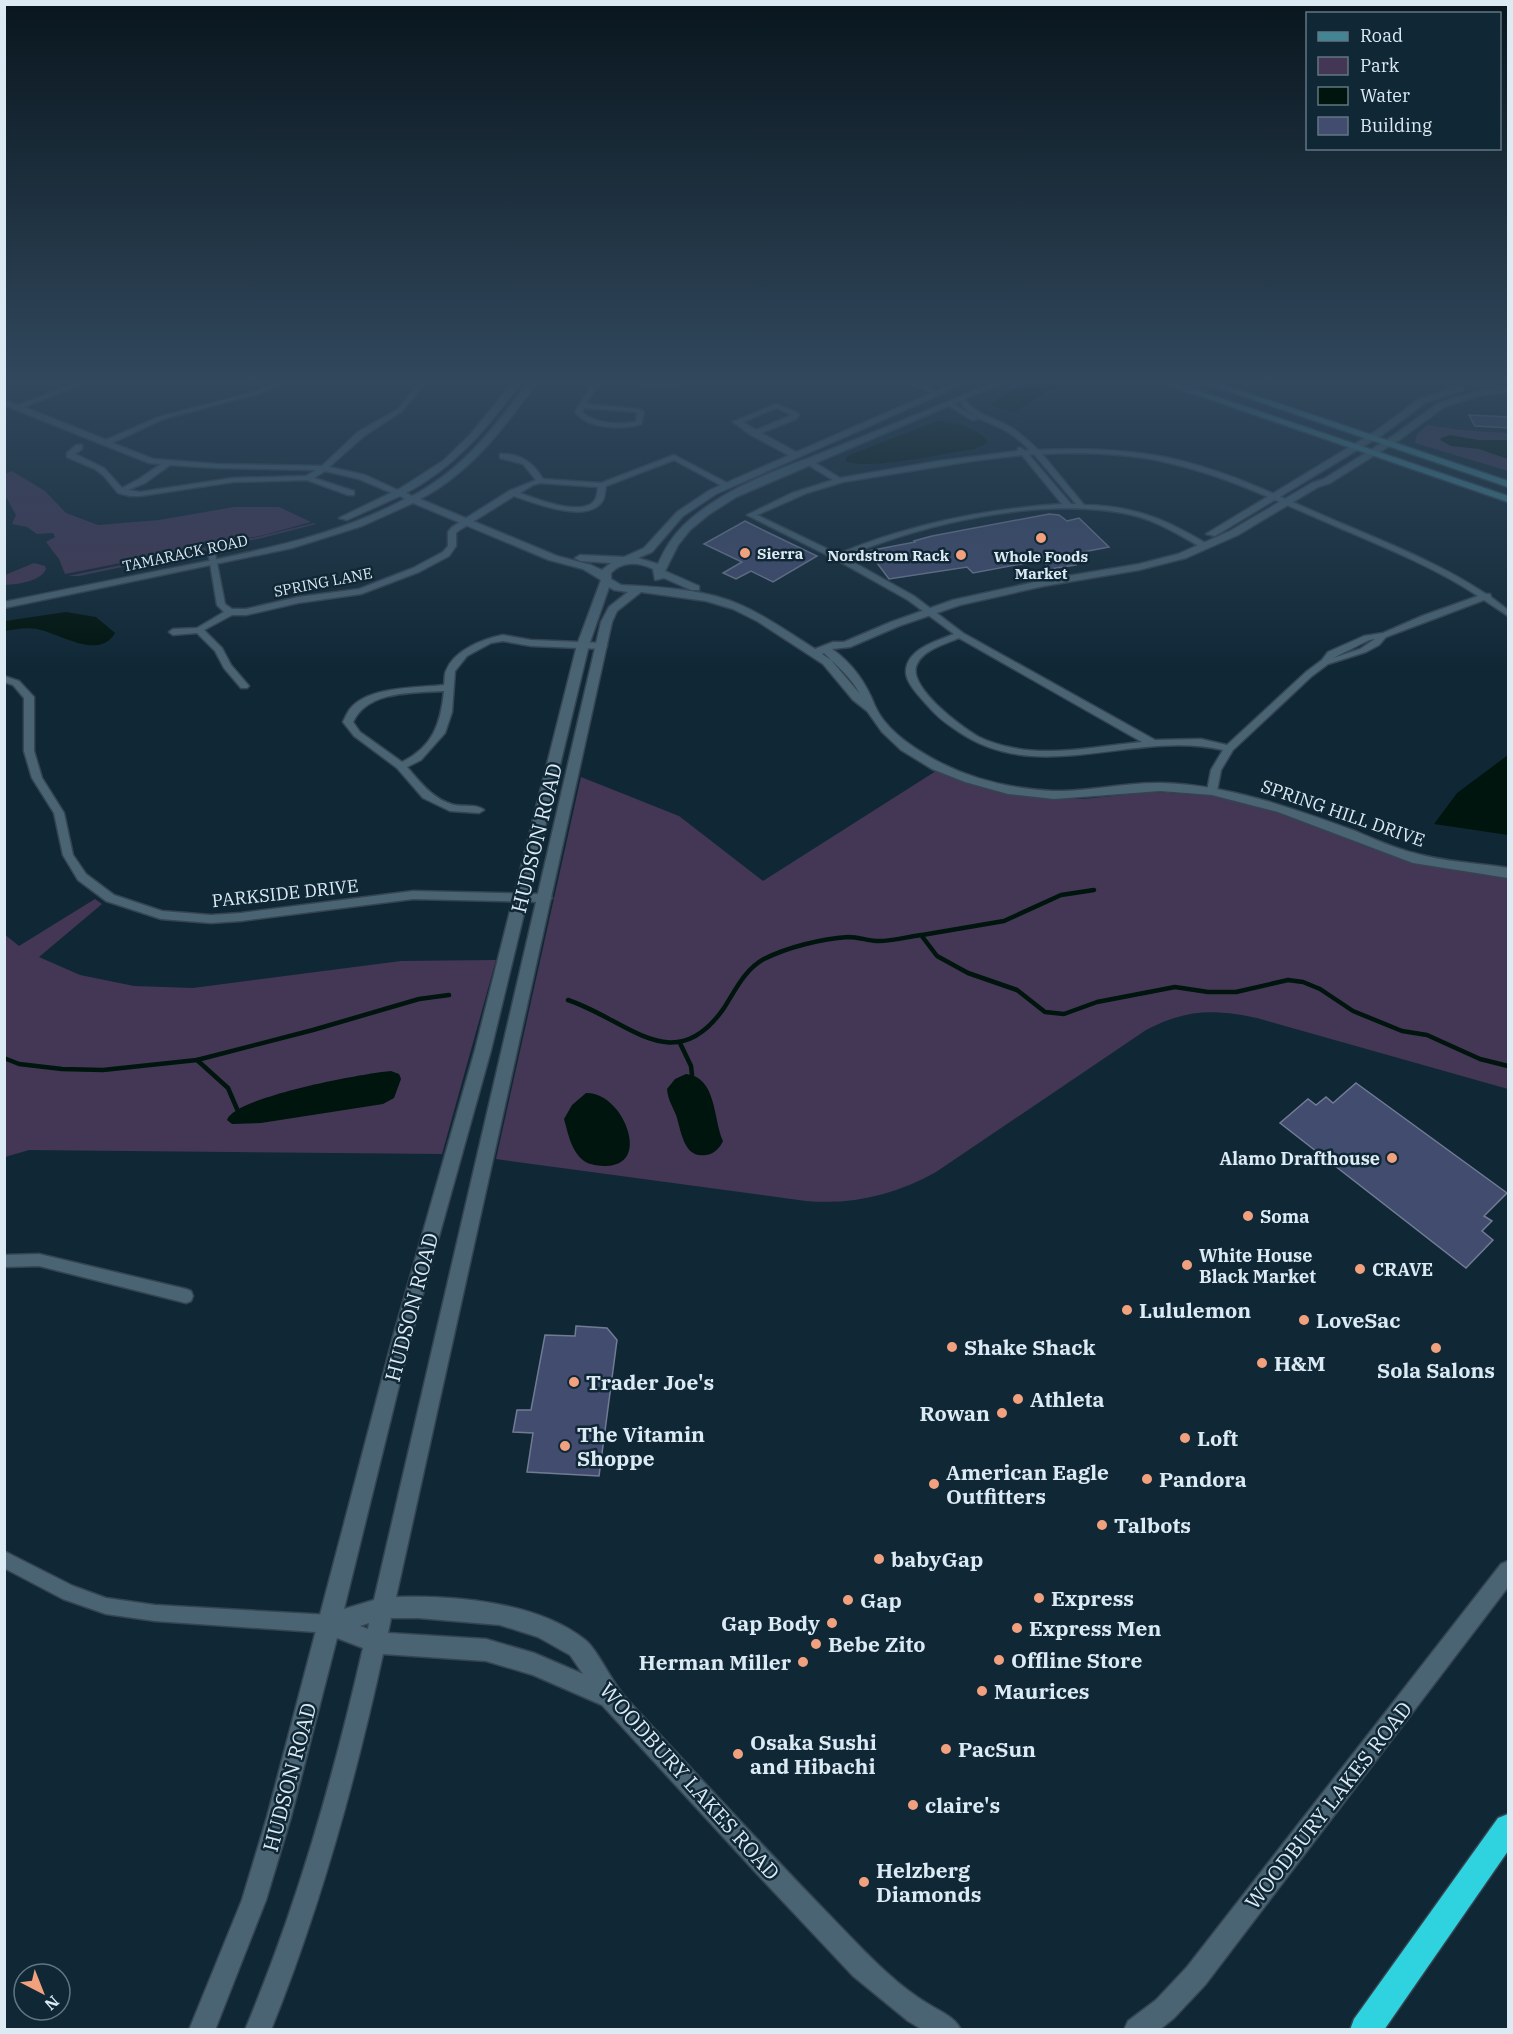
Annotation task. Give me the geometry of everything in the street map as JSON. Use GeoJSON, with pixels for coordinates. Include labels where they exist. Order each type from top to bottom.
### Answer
{"type":"FeatureCollection","features":[{"type":"Feature","properties":{"kind":"highway"},"geometry":{"type":"LineString","coordinates":[[1365,2030],[1509,1828]]}},
{"type":"Feature","properties":{"kind":"main road"},"geometry":{"type":"LineString","coordinates":[[1451,479],[1509,499]]}},
{"type":"Feature","properties":{"kind":"street"},"geometry":{"type":"LineString","coordinates":[[109,479],[116,489],[140,494],[233,480],[273,479]]}},
{"type":"Feature","properties":{"kind":"street"},"geometry":{"type":"LineString","coordinates":[[121,491],[145,479]]}},
{"type":"Feature","properties":{"kind":"street"},"geometry":{"type":"LineString","coordinates":[[310,479],[351,494]]}},
{"type":"Feature","properties":{"kind":"street"},"geometry":{"type":"LineString","coordinates":[[366,479],[553,558],[587,567],[605,578],[609,568],[647,551],[682,512],[741,479]]}},
{"type":"Feature","properties":{"kind":"street","name":"TAMARACK ROAD"},"geometry":{"type":"LineString","coordinates":[[4,605],[211,558],[311,529],[349,516],[399,494],[423,479]]}},
{"type":"Feature","properties":{"kind":"street","name":"TAMARACK ROAD"},"geometry":{"type":"LineString","coordinates":[[4,595],[330,534],[412,499],[444,479]]}},
{"type":"Feature","properties":{"kind":"street"},"geometry":{"type":"LineString","coordinates":[[465,522],[531,483],[540,481],[603,485],[618,479]]}},
{"type":"Feature","properties":{"kind":"street"},"geometry":{"type":"LineString","coordinates":[[715,479],[727,485]]}},
{"type":"Feature","properties":{"kind":"street"},"geometry":{"type":"LineString","coordinates":[[660,573],[673,544],[698,518],[735,495],[769,479]]}},
{"type":"Feature","properties":{"kind":"street"},"geometry":{"type":"LineString","coordinates":[[851,479],[800,493],[751,515],[838,557],[924,608],[960,635],[1154,744]]}},
{"type":"Feature","properties":{"kind":"street"},"geometry":{"type":"LineString","coordinates":[[1045,479],[1068,506]]}},
{"type":"Feature","properties":{"kind":"street"},"geometry":{"type":"LineString","coordinates":[[1057,479],[1081,506]]}},
{"type":"Feature","properties":{"kind":"street"},"geometry":{"type":"LineString","coordinates":[[1232,479],[1438,567],[1487,596],[1509,614]]}},
{"type":"Feature","properties":{"kind":"street"},"geometry":{"type":"LineString","coordinates":[[1201,544],[1303,479]]}},
{"type":"Feature","properties":{"kind":"street"},"geometry":{"type":"LineString","coordinates":[[824,649],[846,645],[924,608],[1044,583],[1139,567],[1234,533],[1285,502],[1330,479]]}},
{"type":"Feature","properties":{"kind":"street"},"geometry":{"type":"LineString","coordinates":[[512,493],[574,510],[590,507],[597,502],[603,485]]}},
{"type":"Feature","properties":{"kind":"street"},"geometry":{"type":"LineString","coordinates":[[838,557],[873,541],[927,527],[1001,513],[1068,506],[1116,509],[1146,516],[1201,544]]}},
{"type":"Feature","properties":{"kind":"street","name":"SPRING LANE"},"geometry":{"type":"LineString","coordinates":[[173,632],[199,630],[230,612],[237,613],[298,600],[345,594],[401,577],[446,554],[452,546],[452,532],[465,522]]}},
{"type":"Feature","properties":{"kind":"street"},"geometry":{"type":"LineString","coordinates":[[539,551],[622,562]]}},
{"type":"Feature","properties":{"kind":"street"},"geometry":{"type":"LineString","coordinates":[[211,558],[221,605],[230,612]]}},
{"type":"Feature","properties":{"kind":"street","name":"SPRING HILL DRIVE"},"geometry":{"type":"LineString","coordinates":[[622,562],[649,563],[660,573],[685,585],[732,597],[753,606],[824,649],[855,677],[867,694],[871,708],[891,734],[915,754],[957,775],[993,786],[1053,795],[1160,787],[1212,791],[1282,809],[1413,858],[1509,873]]}},
{"type":"Feature","properties":{"kind":"street","name":"HUDSON ROAD"},"geometry":{"type":"LineString","coordinates":[[258,2030],[305,1909],[332,1820],[376,1643],[602,650],[606,619],[612,608],[639,589],[655,583],[660,573]]}},
{"type":"Feature","properties":{"kind":"street","name":"SPRING HILL DRIVE"},"geometry":{"type":"LineString","coordinates":[[605,578],[618,588],[691,595],[730,605],[824,649]]}},
{"type":"Feature","properties":{"kind":"street","name":"HUDSON ROAD"},"geometry":{"type":"LineString","coordinates":[[202,2030],[254,1900],[279,1817],[402,1337],[483,1050],[582,649],[605,578]]}},
{"type":"Feature","properties":{"kind":"street"},"geometry":{"type":"LineString","coordinates":[[1212,791],[1216,771],[1229,748],[1325,662],[1340,659],[1376,644],[1385,635],[1425,618],[1487,596]]}},
{"type":"Feature","properties":{"kind":"street"},"geometry":{"type":"LineString","coordinates":[[199,630],[219,650],[227,666],[244,686]]}},
{"type":"Feature","properties":{"kind":"street"},"geometry":{"type":"LineString","coordinates":[[960,635],[919,653],[909,671],[911,678],[946,720],[969,735],[999,748],[1036,754],[1068,755],[1154,744],[1198,742],[1229,748]]}},
{"type":"Feature","properties":{"kind":"street"},"geometry":{"type":"LineString","coordinates":[[401,766],[418,758],[440,733],[447,712],[450,671],[454,662],[476,647],[503,639],[531,643],[543,650],[602,650]]}},
{"type":"Feature","properties":{"kind":"street","name":"PARKSIDE DRIVE"},"geometry":{"type":"LineString","coordinates":[[4,679],[16,683],[29,696],[29,751],[37,778],[58,813],[68,855],[82,876],[110,898],[160,915],[211,919],[412,895],[546,898]]}},
{"type":"Feature","properties":{"kind":"street"},"geometry":{"type":"LineString","coordinates":[[447,688],[372,698],[362,702],[350,715],[348,722],[357,734],[401,766],[427,796],[450,808],[479,810]]}},
{"type":"Feature","properties":{"kind":"street"},"geometry":{"type":"LineString","coordinates":[[4,1261],[39,1260],[186,1296]]}},
{"type":"Feature","properties":{"kind":"street"},"geometry":{"type":"LineString","coordinates":[[4,1559],[69,1593],[106,1606],[155,1613],[330,1624],[376,1643],[486,1650],[534,1664],[610,1697]]}},
{"type":"Feature","properties":{"kind":"street","name":"WOODBURY LAKES ROAD"},"geometry":{"type":"LineString","coordinates":[[1137,2030],[1165,2009],[1196,1976],[1509,1571]]}},
{"type":"Feature","properties":{"kind":"street","name":"WOODBURY LAKES ROAD"},"geometry":{"type":"LineString","coordinates":[[330,1624],[384,1608],[418,1606],[500,1614],[543,1628],[578,1647],[610,1697],[766,1868],[862,1967],[917,2012],[948,2030]]}},
{"type":"Feature","properties":{"kind":"green space"},"geometry":{"type":"Polygon","coordinates":[[[4,479],[25,479],[45,491],[66,513],[98,525],[159,520],[234,507],[279,507],[311,522],[264,535],[65,574],[59,559],[46,542],[55,537],[53,533],[37,534],[27,527],[12,524],[16,515],[5,495],[4,479]]]}},
{"type":"Feature","properties":{"kind":"green space"},"geometry":{"type":"Polygon","coordinates":[[[316,524],[262,538],[79,576],[68,576],[262,536],[316,524]]]}},
{"type":"Feature","properties":{"kind":"green space"},"geometry":{"type":"Polygon","coordinates":[[[34,563],[45,566],[46,569],[39,577],[28,582],[5,585],[5,575],[34,563]]]}},
{"type":"Feature","properties":{"kind":"green space"},"geometry":{"type":"Polygon","coordinates":[[[936,771],[987,789],[1033,798],[1083,799],[1154,792],[1214,796],[1290,816],[1372,849],[1409,861],[1508,878],[1508,1089],[1257,1018],[1214,1012],[1174,1018],[1146,1030],[936,1172],[905,1187],[873,1197],[857,1200],[806,1201],[496,1159],[581,777],[679,816],[763,881],[936,771]]]}},
{"type":"Feature","properties":{"kind":"green space"},"geometry":{"type":"Polygon","coordinates":[[[95,899],[102,904],[39,957],[80,975],[134,986],[193,988],[401,961],[496,960],[442,1154],[29,1150],[5,1157],[4,934],[19,946],[95,899]]]}},
{"type":"Feature","properties":{"kind":"water"},"geometry":{"type":"Polygon","coordinates":[[[66,612],[96,617],[115,633],[108,641],[99,645],[89,645],[37,629],[5,631],[5,621],[66,612]]]}},
{"type":"Feature","properties":{"kind":"water"},"geometry":{"type":"Polygon","coordinates":[[[1508,755],[1508,835],[1434,824],[1457,793],[1508,755]]]}},
{"type":"Feature","properties":{"kind":"water"},"geometry":{"type":"Polygon","coordinates":[[[391,1071],[399,1074],[401,1079],[394,1098],[383,1104],[261,1123],[232,1124],[227,1120],[235,1111],[275,1095],[330,1081],[391,1071]]]}},
{"type":"Feature","properties":{"kind":"water"},"geometry":{"type":"Polygon","coordinates":[[[686,1074],[696,1077],[703,1083],[712,1100],[723,1141],[716,1150],[709,1154],[698,1155],[688,1148],[668,1096],[667,1089],[675,1079],[686,1074]]]}},
{"type":"Feature","properties":{"kind":"water"},"geometry":{"type":"Polygon","coordinates":[[[586,1093],[599,1096],[611,1103],[626,1127],[630,1145],[624,1160],[617,1164],[604,1166],[589,1163],[580,1157],[573,1147],[564,1119],[572,1105],[586,1093]]]}},
{"type":"Feature","properties":{"kind":"building"},"geometry":{"type":"Polygon","coordinates":[[[1049,514],[1059,515],[1067,521],[1079,518],[1109,547],[1067,555],[1076,565],[1050,569],[1042,560],[973,573],[967,567],[889,579],[868,551],[915,542],[932,536],[1049,514]]]}},
{"type":"Feature","properties":{"kind":"building"},"geometry":{"type":"Polygon","coordinates":[[[745,521],[817,556],[773,582],[751,571],[736,579],[723,573],[742,562],[704,544],[745,521]]]}},
{"type":"Feature","properties":{"kind":"building","name":"Alamo Drafthouse"},"geometry":{"type":"Polygon","coordinates":[[[1356,1083],[1507,1193],[1484,1216],[1492,1221],[1482,1231],[1493,1240],[1466,1268],[1280,1123],[1308,1099],[1316,1105],[1326,1097],[1333,1103],[1356,1083]]]}},
{"type":"Feature","properties":{"kind":"building","name":"Trader Joe's"},"geometry":{"type":"Polygon","coordinates":[[[576,1326],[607,1328],[617,1340],[599,1476],[527,1472],[533,1433],[513,1432],[517,1410],[531,1410],[545,1335],[575,1336],[576,1326]]]}},
{"type":"Feature","properties":{"kind":"waterway"},"geometry":{"type":"LineString","coordinates":[[922,935],[1004,921],[1061,895],[1094,890]]}},
{"type":"Feature","properties":{"kind":"waterway"},"geometry":{"type":"LineString","coordinates":[[568,1000],[650,1038],[668,1042],[687,1040],[705,1029],[724,1008],[751,968],[764,959],[805,944],[838,938],[852,937],[881,941],[921,935],[937,956],[968,973],[1017,990],[1045,1012],[1064,1014],[1097,1002],[1175,987],[1208,992],[1236,992],[1288,980],[1303,982],[1320,989],[1353,1011],[1402,1031],[1427,1035],[1480,1059],[1508,1066]]}},
{"type":"Feature","properties":{"kind":"waterway"},"geometry":{"type":"LineString","coordinates":[[197,1060],[313,1030],[419,999],[449,995]]}},
{"type":"Feature","properties":{"kind":"waterway"},"geometry":{"type":"LineString","coordinates":[[680,1043],[691,1066],[692,1075]]}},
{"type":"Feature","properties":{"kind":"waterway"},"geometry":{"type":"LineString","coordinates":[[4,1058],[19,1064],[62,1069],[103,1070],[197,1060]]}},
{"type":"Feature","properties":{"kind":"waterway"},"geometry":{"type":"LineString","coordinates":[[197,1060],[228,1088],[237,1109]]}},
{"type":"Feature","properties":{"kind":"place","name":"Whole Foods Market"},"geometry":{"type":"Point","coordinates":[1041,538]}},
{"type":"Feature","properties":{"kind":"place","name":"Sierra"},"geometry":{"type":"Point","coordinates":[745,553]}},
{"type":"Feature","properties":{"kind":"place","name":"Nordstrom Rack"},"geometry":{"type":"Point","coordinates":[961,555]}},
{"type":"Feature","properties":{"kind":"place","name":"Alamo Drafthouse"},"geometry":{"type":"Point","coordinates":[1392,1158]}},
{"type":"Feature","properties":{"kind":"place","name":"Soma"},"geometry":{"type":"Point","coordinates":[1248,1216]}},
{"type":"Feature","properties":{"kind":"place","name":"White House Black Market"},"geometry":{"type":"Point","coordinates":[1187,1265]}},
{"type":"Feature","properties":{"kind":"place","name":"CRAVE"},"geometry":{"type":"Point","coordinates":[1360,1269]}},
{"type":"Feature","properties":{"kind":"place","name":"Lululemon"},"geometry":{"type":"Point","coordinates":[1127,1310]}},
{"type":"Feature","properties":{"kind":"place","name":"LoveSac"},"geometry":{"type":"Point","coordinates":[1304,1320]}},
{"type":"Feature","properties":{"kind":"place","name":"Shake Shack"},"geometry":{"type":"Point","coordinates":[952,1347]}},
{"type":"Feature","properties":{"kind":"place","name":"Sola Salons"},"geometry":{"type":"Point","coordinates":[1436,1348]}},
{"type":"Feature","properties":{"kind":"place","name":"H&M"},"geometry":{"type":"Point","coordinates":[1262,1363]}},
{"type":"Feature","properties":{"kind":"place","name":"Trader Joe's"},"geometry":{"type":"Point","coordinates":[574,1382]}},
{"type":"Feature","properties":{"kind":"place","name":"Athleta"},"geometry":{"type":"Point","coordinates":[1018,1399]}},
{"type":"Feature","properties":{"kind":"place","name":"Rowan"},"geometry":{"type":"Point","coordinates":[1002,1413]}},
{"type":"Feature","properties":{"kind":"place","name":"Loft"},"geometry":{"type":"Point","coordinates":[1185,1438]}},
{"type":"Feature","properties":{"kind":"place","name":"The Vitamin Shoppe"},"geometry":{"type":"Point","coordinates":[565,1446]}},
{"type":"Feature","properties":{"kind":"place","name":"Pandora"},"geometry":{"type":"Point","coordinates":[1147,1479]}},
{"type":"Feature","properties":{"kind":"place","name":"American Eagle Outfitters"},"geometry":{"type":"Point","coordinates":[934,1484]}},
{"type":"Feature","properties":{"kind":"place","name":"Talbots"},"geometry":{"type":"Point","coordinates":[1102,1525]}},
{"type":"Feature","properties":{"kind":"place","name":"babyGap"},"geometry":{"type":"Point","coordinates":[879,1559]}},
{"type":"Feature","properties":{"kind":"place","name":"Express"},"geometry":{"type":"Point","coordinates":[1039,1598]}},
{"type":"Feature","properties":{"kind":"place","name":"Gap"},"geometry":{"type":"Point","coordinates":[848,1600]}},
{"type":"Feature","properties":{"kind":"place","name":"Gap Body"},"geometry":{"type":"Point","coordinates":[832,1623]}},
{"type":"Feature","properties":{"kind":"place","name":"Express Men"},"geometry":{"type":"Point","coordinates":[1017,1628]}},
{"type":"Feature","properties":{"kind":"place","name":"Bebe Zito"},"geometry":{"type":"Point","coordinates":[816,1644]}},
{"type":"Feature","properties":{"kind":"place","name":"Offline Store"},"geometry":{"type":"Point","coordinates":[999,1660]}},
{"type":"Feature","properties":{"kind":"place","name":"Herman Miller"},"geometry":{"type":"Point","coordinates":[803,1662]}},
{"type":"Feature","properties":{"kind":"place","name":"Maurices"},"geometry":{"type":"Point","coordinates":[982,1691]}},
{"type":"Feature","properties":{"kind":"place","name":"PacSun"},"geometry":{"type":"Point","coordinates":[946,1749]}},
{"type":"Feature","properties":{"kind":"place","name":"Osaka Sushi and Hibachi"},"geometry":{"type":"Point","coordinates":[738,1754]}},
{"type":"Feature","properties":{"kind":"place","name":"claire's"},"geometry":{"type":"Point","coordinates":[913,1805]}},
{"type":"Feature","properties":{"kind":"place","name":"Helzberg Diamonds"},"geometry":{"type":"Point","coordinates":[864,1882]}}]}
